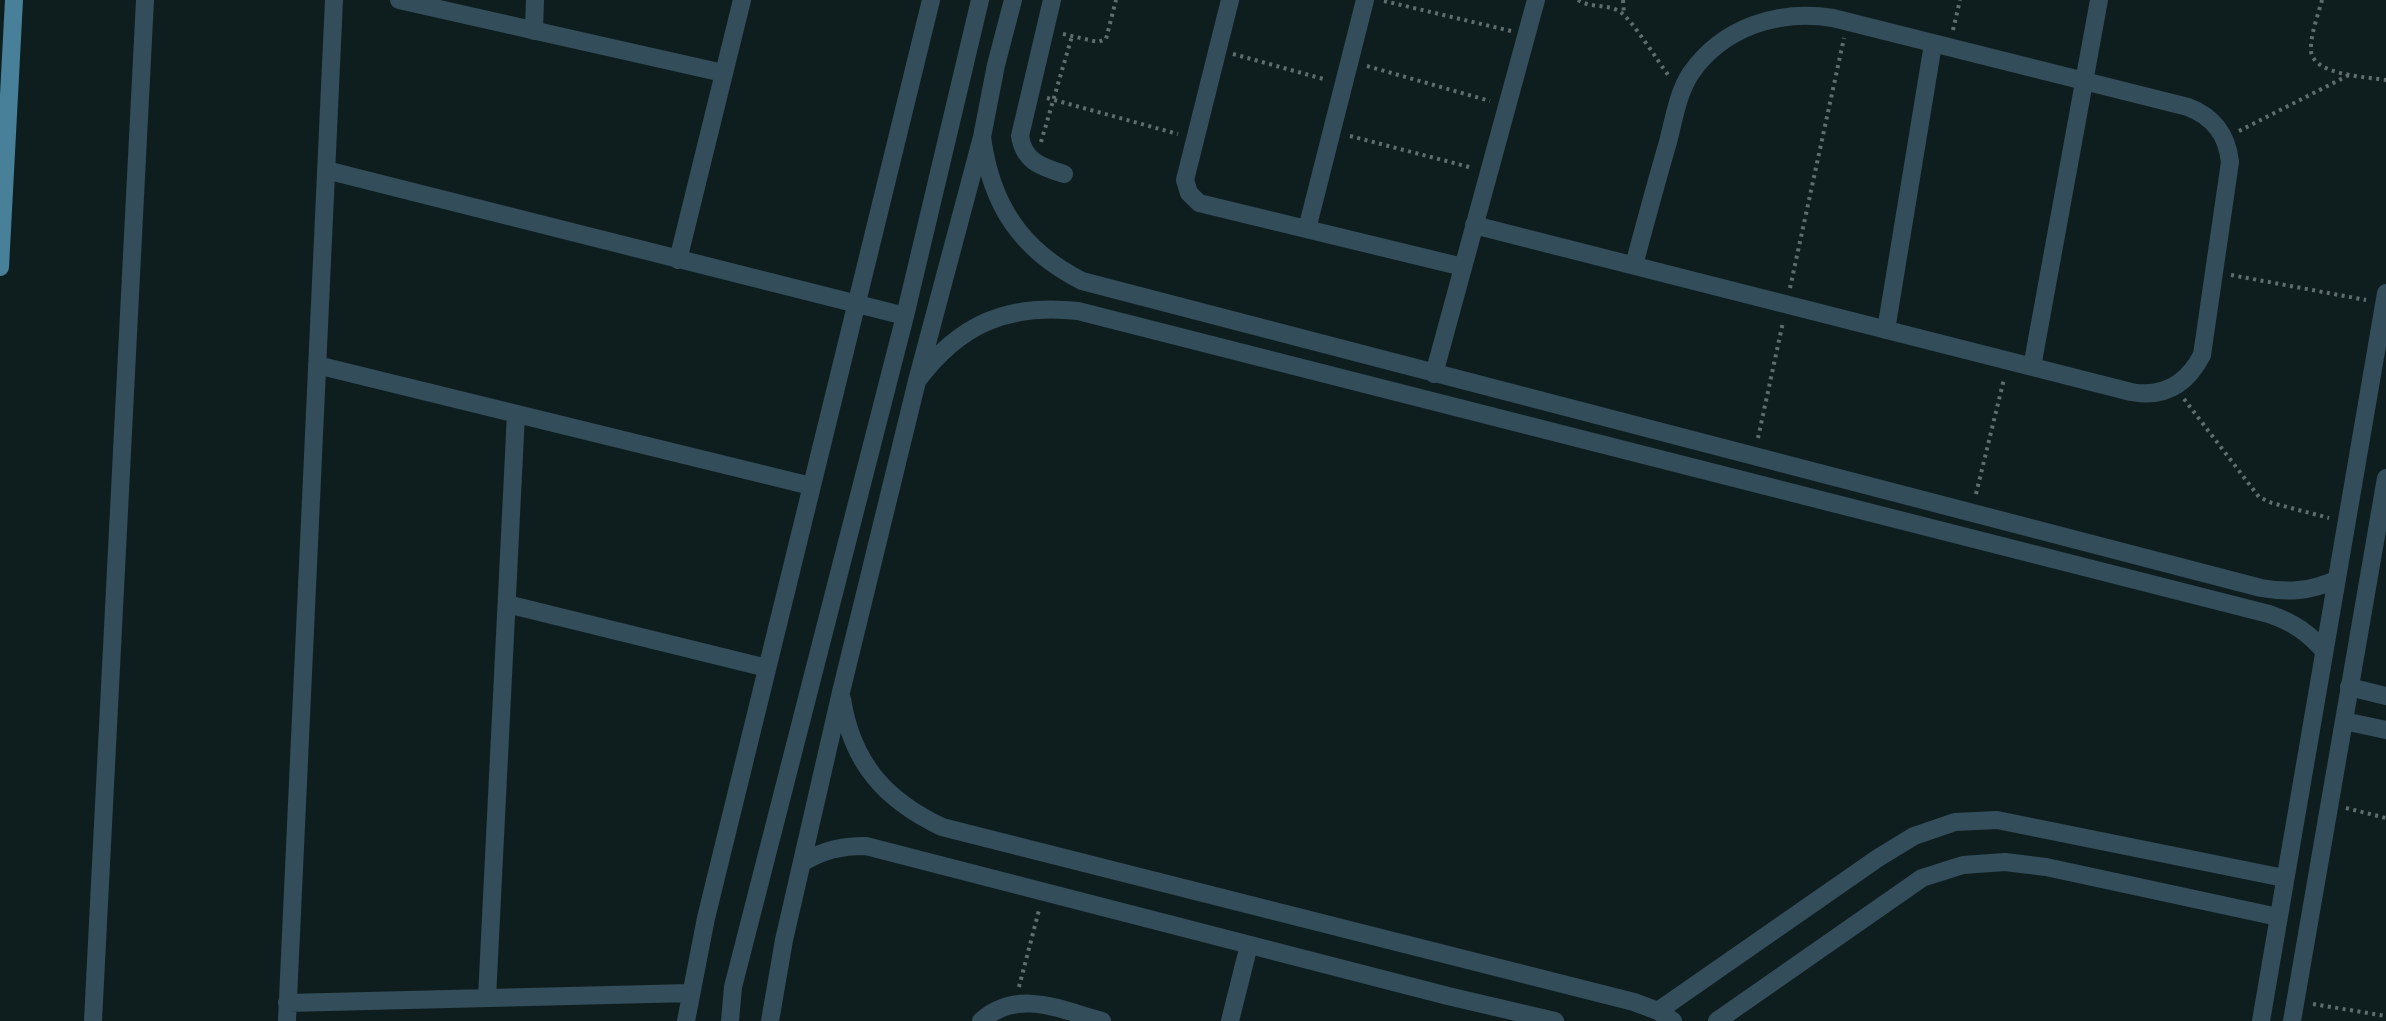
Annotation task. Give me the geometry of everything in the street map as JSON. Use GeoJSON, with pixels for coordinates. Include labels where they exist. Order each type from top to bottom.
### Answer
{"type":"FeatureCollection","features":[{"type":"Feature","properties":{"kind":"main road"},"geometry":{"type":"LineString","coordinates":[[0,267],[14,0]]}},
{"type":"Feature","properties":{"kind":"street"},"geometry":{"type":"LineString","coordinates":[[93,1021],[145,0]]}},
{"type":"Feature","properties":{"kind":"street"},"geometry":{"type":"LineString","coordinates":[[334,0],[287,1012],[488,998],[691,993]]}},
{"type":"Feature","properties":{"kind":"street"},"geometry":{"type":"LineString","coordinates":[[399,0],[723,74]]}},
{"type":"Feature","properties":{"kind":"street"},"geometry":{"type":"LineString","coordinates":[[534,30],[535,0]]}},
{"type":"Feature","properties":{"kind":"street"},"geometry":{"type":"LineString","coordinates":[[678,260],[742,0]]}},
{"type":"Feature","properties":{"kind":"street"},"geometry":{"type":"LineString","coordinates":[[686,1021],[706,918],[931,0]]}},
{"type":"Feature","properties":{"kind":"street"},"geometry":{"type":"LineString","coordinates":[[730,1021],[736,976],[905,316],[980,0]]}},
{"type":"Feature","properties":{"kind":"street"},"geometry":{"type":"LineString","coordinates":[[770,1021],[784,940],[841,692],[917,381],[982,137],[996,65],[1013,0]]}},
{"type":"Feature","properties":{"kind":"street"},"geometry":{"type":"LineString","coordinates":[[1052,0],[1020,136],[1026,155],[1035,163],[1064,174]]}},
{"type":"Feature","properties":{"kind":"street"},"geometry":{"type":"LineString","coordinates":[[1230,0],[1185,180],[1189,193],[1199,203],[1463,267]]}},
{"type":"Feature","properties":{"kind":"street"},"geometry":{"type":"LineString","coordinates":[[1307,229],[1365,0]]}},
{"type":"Feature","properties":{"kind":"street"},"geometry":{"type":"LineString","coordinates":[[1434,374],[1536,0]]}},
{"type":"Feature","properties":{"kind":"street"},"geometry":{"type":"LineString","coordinates":[[2032,367],[2098,0]]}},
{"type":"Feature","properties":{"kind":"street"},"geometry":{"type":"LineString","coordinates":[[1474,225],[1634,266],[1786,304],[2032,367],[2144,394],[2159,393],[2174,387],[2195,368],[2202,355],[2230,162],[2225,139],[2219,128],[2200,112],[1833,18],[1801,15],[1772,19],[1745,28],[1728,37],[1698,64],[1686,82],[1634,266]]}},
{"type":"Feature","properties":{"kind":"street"},"geometry":{"type":"LineString","coordinates":[[1886,330],[1941,46]]}},
{"type":"Feature","properties":{"kind":"street"},"geometry":{"type":"LineString","coordinates":[[982,137],[991,183],[1000,204],[1026,241],[1062,271],[1082,281],[2261,588],[2291,592],[2307,590],[2336,580]]}},
{"type":"Feature","properties":{"kind":"street"},"geometry":{"type":"LineString","coordinates":[[326,170],[905,316]]}},
{"type":"Feature","properties":{"kind":"street"},"geometry":{"type":"LineString","coordinates":[[2261,1021],[2385,298]]}},
{"type":"Feature","properties":{"kind":"street"},"geometry":{"type":"LineString","coordinates":[[917,381],[947,345],[987,320],[1032,309],[1078,311],[2270,614],[2295,624],[2324,651]]}},
{"type":"Feature","properties":{"kind":"street"},"geometry":{"type":"LineString","coordinates":[[317,365],[811,486]]}},
{"type":"Feature","properties":{"kind":"street"},"geometry":{"type":"LineString","coordinates":[[488,998],[516,414]]}},
{"type":"Feature","properties":{"kind":"street"},"geometry":{"type":"LineString","coordinates":[[2292,1021],[2386,478]]}},
{"type":"Feature","properties":{"kind":"street"},"geometry":{"type":"LineString","coordinates":[[507,604],[767,668]]}},
{"type":"Feature","properties":{"kind":"street"},"geometry":{"type":"LineString","coordinates":[[2349,687],[2386,696]]}},
{"type":"Feature","properties":{"kind":"street"},"geometry":{"type":"LineString","coordinates":[[841,692],[845,721],[856,749],[871,774],[891,796],[915,814],[942,827],[1634,1002],[1666,1016],[1878,858],[1914,836],[1954,822],[1997,820],[2284,878]]}},
{"type":"Feature","properties":{"kind":"street"},"geometry":{"type":"LineString","coordinates":[[2344,721],[2386,730]]}},
{"type":"Feature","properties":{"kind":"street"},"geometry":{"type":"LineString","coordinates":[[802,863],[820,852],[843,846],[866,846],[1555,1021]]}},
{"type":"Feature","properties":{"kind":"street"},"geometry":{"type":"LineString","coordinates":[[1717,1021],[1923,878],[1963,865],[2005,862],[2046,867],[2278,917]]}},
{"type":"Feature","properties":{"kind":"street"},"geometry":{"type":"LineString","coordinates":[[1230,1021],[1249,945]]}},
{"type":"Feature","properties":{"kind":"street"},"geometry":{"type":"LineString","coordinates":[[981,1021],[990,1013],[1015,1002],[1043,1005],[1102,1021]]}},
{"type":"Feature","properties":{"kind":"path"},"geometry":{"type":"LineString","coordinates":[[1045,30],[1098,42],[1106,39],[1116,0]]}},
{"type":"Feature","properties":{"kind":"path"},"geometry":{"type":"LineString","coordinates":[[1378,0],[1526,34]]}},
{"type":"Feature","properties":{"kind":"path"},"geometry":{"type":"LineString","coordinates":[[1578,0],[1610,7],[1624,14],[1682,93]]}},
{"type":"Feature","properties":{"kind":"path"},"geometry":{"type":"LineString","coordinates":[[1623,0],[1624,14]]}},
{"type":"Feature","properties":{"kind":"path"},"geometry":{"type":"LineString","coordinates":[[1941,46],[1960,0]]}},
{"type":"Feature","properties":{"kind":"path"},"geometry":{"type":"LineString","coordinates":[[2322,0],[2311,49],[2313,59],[2325,69],[2386,80]]}},
{"type":"Feature","properties":{"kind":"path"},"geometry":{"type":"LineString","coordinates":[[1754,457],[1848,22]]}},
{"type":"Feature","properties":{"kind":"path"},"geometry":{"type":"LineString","coordinates":[[1035,163],[1072,36]]}},
{"type":"Feature","properties":{"kind":"path"},"geometry":{"type":"LineString","coordinates":[[1218,50],[1343,84]]}},
{"type":"Feature","properties":{"kind":"path"},"geometry":{"type":"LineString","coordinates":[[1349,61],[1507,105]]}},
{"type":"Feature","properties":{"kind":"path"},"geometry":{"type":"LineString","coordinates":[[2225,139],[2351,74]]}},
{"type":"Feature","properties":{"kind":"path"},"geometry":{"type":"LineString","coordinates":[[1029,94],[1196,139]]}},
{"type":"Feature","properties":{"kind":"path"},"geometry":{"type":"LineString","coordinates":[[1331,131],[1489,172]]}},
{"type":"Feature","properties":{"kind":"path"},"geometry":{"type":"LineString","coordinates":[[2215,272],[2385,298]]}},
{"type":"Feature","properties":{"kind":"path"},"geometry":{"type":"LineString","coordinates":[[1972,513],[2008,361]]}},
{"type":"Feature","properties":{"kind":"path"},"geometry":{"type":"LineString","coordinates":[[2174,387],[2259,497],[2272,503],[2346,522]]}},
{"type":"Feature","properties":{"kind":"path"},"geometry":{"type":"LineString","coordinates":[[2329,805],[2386,818]]}},
{"type":"Feature","properties":{"kind":"path"},"geometry":{"type":"LineString","coordinates":[[1015,1002],[1043,891]]}},
{"type":"Feature","properties":{"kind":"path"},"geometry":{"type":"LineString","coordinates":[[2295,1001],[2386,1017]]}}]}
